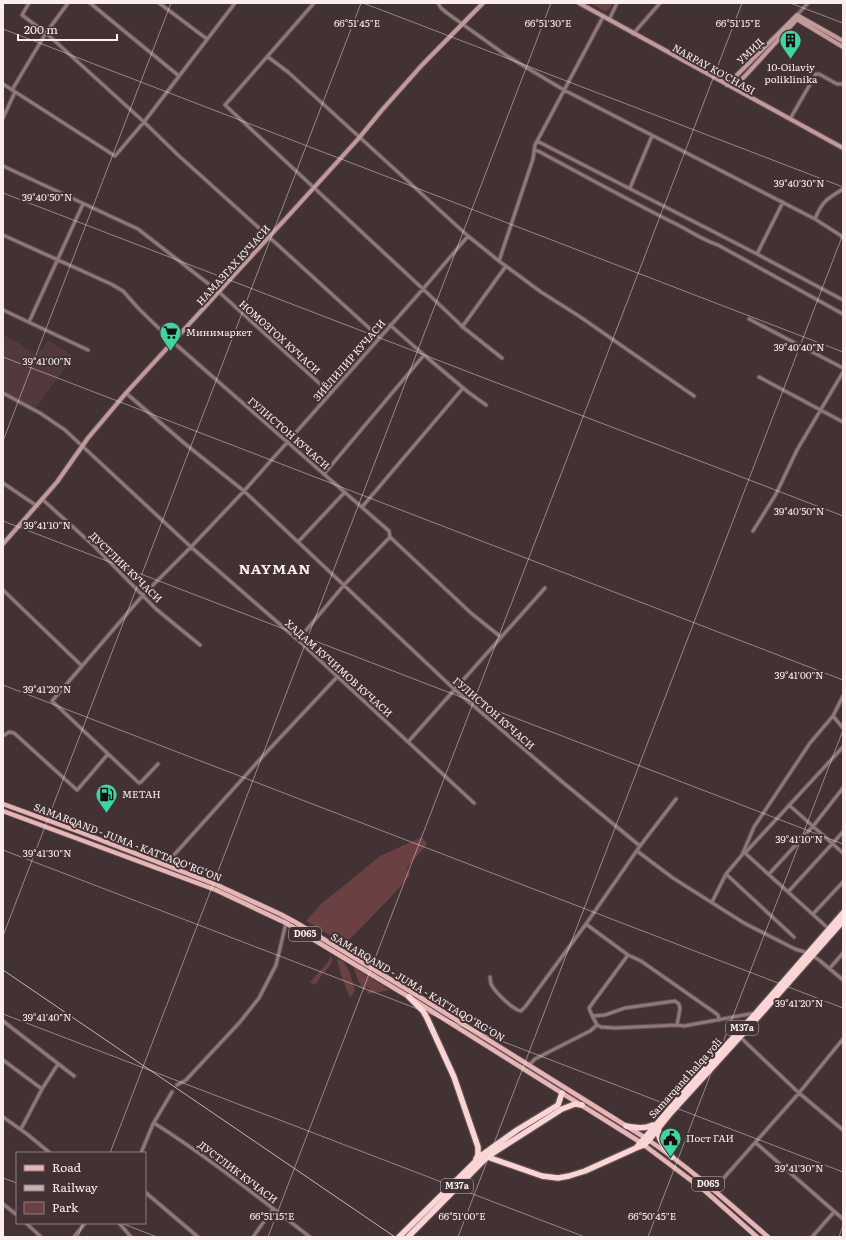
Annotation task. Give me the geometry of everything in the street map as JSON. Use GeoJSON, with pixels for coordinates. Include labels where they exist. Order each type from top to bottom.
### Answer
{"type":"FeatureCollection","features":[{"type":"Feature","properties":{"kind":"highway","name":"Samarqand halqa yoʻli"},"geometry":{"type":"LineString","coordinates":[[642,1144],[696,1078],[739,1036],[810,954],[843,913]]}},
{"type":"Feature","properties":{"kind":"highway","name":"Samarqand halqa yoʻli"},"geometry":{"type":"LineString","coordinates":[[739,1036],[756,1013],[810,954],[843,921]]}},
{"type":"Feature","properties":{"kind":"highway","name":"M37a"},"geometry":{"type":"LineString","coordinates":[[409,997],[423,1011],[427,1018],[454,1077],[478,1150],[477,1158],[470,1168]]}},
{"type":"Feature","properties":{"kind":"highway","name":"M37a"},"geometry":{"type":"LineString","coordinates":[[408,1237],[432,1208],[470,1168],[510,1135],[558,1105],[562,1093]]}},
{"type":"Feature","properties":{"kind":"highway","name":"M37a"},"geometry":{"type":"LineString","coordinates":[[399,1237],[481,1163],[485,1156],[562,1108],[575,1104],[582,1105]]}},
{"type":"Feature","properties":{"kind":"highway"},"geometry":{"type":"LineString","coordinates":[[626,1126],[637,1128],[657,1126],[659,1138],[672,1157]]}},
{"type":"Feature","properties":{"kind":"highway"},"geometry":{"type":"LineString","coordinates":[[485,1156],[542,1176],[558,1178],[585,1171],[642,1144]]}},
{"type":"Feature","properties":{"kind":"highway"},"geometry":{"type":"LineString","coordinates":[[481,1163],[489,1160],[499,1162]]}},
{"type":"Feature","properties":{"kind":"main road","name":"SAMARQAND - JUMA - KATTAQO‘RG‘ON"},"geometry":{"type":"LineString","coordinates":[[3,804],[217,885],[280,914],[418,996],[647,1138],[714,1189],[768,1237]]}},
{"type":"Feature","properties":{"kind":"main road","name":"SAMARQAND - JUMA - KATTAQO‘RG‘ON"},"geometry":{"type":"LineString","coordinates":[[3,811],[216,890],[286,923],[409,997],[642,1144],[704,1190],[757,1237]]}},
{"type":"Feature","properties":{"kind":"main road"},"geometry":{"type":"LineString","coordinates":[[110,851],[112,845]]}},
{"type":"Feature","properties":{"kind":"street"},"geometry":{"type":"LineString","coordinates":[[29,3],[22,15],[46,33],[379,337]]}},
{"type":"Feature","properties":{"kind":"street"},"geometry":{"type":"LineString","coordinates":[[3,118],[14,91],[46,33],[68,3]]}},
{"type":"Feature","properties":{"kind":"street"},"geometry":{"type":"LineString","coordinates":[[90,3],[179,76]]}},
{"type":"Feature","properties":{"kind":"street"},"geometry":{"type":"LineString","coordinates":[[159,3],[207,39]]}},
{"type":"Feature","properties":{"kind":"street"},"geometry":{"type":"LineString","coordinates":[[3,84],[115,156],[144,122],[235,3]]}},
{"type":"Feature","properties":{"kind":"street"},"geometry":{"type":"LineString","coordinates":[[314,3],[268,57],[224,105],[462,327],[502,358]]}},
{"type":"Feature","properties":{"kind":"street"},"geometry":{"type":"LineString","coordinates":[[438,3],[447,13],[507,56],[564,90],[816,219],[843,237]]}},
{"type":"Feature","properties":{"kind":"street","name":"НАМАЗГАХ КУЧАСИ"},"geometry":{"type":"LineString","coordinates":[[3,544],[57,482],[83,446],[126,393],[314,188],[422,65],[483,3]]}},
{"type":"Feature","properties":{"kind":"street","name":"NARPAY KO'CHASI"},"geometry":{"type":"LineString","coordinates":[[579,3],[843,148]]}},
{"type":"Feature","properties":{"kind":"street"},"geometry":{"type":"LineString","coordinates":[[609,20],[617,3]]}},
{"type":"Feature","properties":{"kind":"street"},"geometry":{"type":"LineString","coordinates":[[633,34],[660,3]]}},
{"type":"Feature","properties":{"kind":"street","name":"УМИД"},"geometry":{"type":"LineString","coordinates":[[734,88],[808,3]]}},
{"type":"Feature","properties":{"kind":"street"},"geometry":{"type":"LineString","coordinates":[[798,16],[843,41]]}},
{"type":"Feature","properties":{"kind":"street"},"geometry":{"type":"LineString","coordinates":[[798,16],[843,47]]}},
{"type":"Feature","properties":{"kind":"street","name":"УМИД"},"geometry":{"type":"LineString","coordinates":[[727,84],[798,16]]}},
{"type":"Feature","properties":{"kind":"street"},"geometry":{"type":"LineString","coordinates":[[499,260],[533,159],[537,141],[603,17]]}},
{"type":"Feature","properties":{"kind":"street"},"geometry":{"type":"LineString","coordinates":[[268,57],[288,72],[468,236],[506,266],[694,396]]}},
{"type":"Feature","properties":{"kind":"street"},"geometry":{"type":"LineString","coordinates":[[790,119],[816,74],[819,74],[837,84],[843,84]]}},
{"type":"Feature","properties":{"kind":"street"},"geometry":{"type":"LineString","coordinates":[[630,188],[652,136]]}},
{"type":"Feature","properties":{"kind":"street"},"geometry":{"type":"LineString","coordinates":[[537,141],[843,300]]}},
{"type":"Feature","properties":{"kind":"street"},"geometry":{"type":"LineString","coordinates":[[534,150],[624,198],[685,228],[707,242],[718,245],[843,314]]}},
{"type":"Feature","properties":{"kind":"street","name":"НОМОЗГОХ КУЧАСИ"},"geometry":{"type":"LineString","coordinates":[[3,166],[138,229],[219,292],[330,393]]}},
{"type":"Feature","properties":{"kind":"street"},"geometry":{"type":"LineString","coordinates":[[816,219],[818,212],[825,201],[843,190]]}},
{"type":"Feature","properties":{"kind":"street"},"geometry":{"type":"LineString","coordinates":[[757,254],[783,202]]}},
{"type":"Feature","properties":{"kind":"street"},"geometry":{"type":"LineString","coordinates":[[29,322],[83,204]]}},
{"type":"Feature","properties":{"kind":"street","name":"ГУЛИСТОН КУЧАСИ"},"geometry":{"type":"LineString","coordinates":[[3,235],[111,284],[123,291],[173,342],[389,531],[390,537],[472,614],[501,637]]}},
{"type":"Feature","properties":{"kind":"street","name":"ЗИЁЛИЛИР КУЧАСИ"},"geometry":{"type":"LineString","coordinates":[[108,754],[52,700],[143,595],[191,547],[288,442],[468,236]]}},
{"type":"Feature","properties":{"kind":"street"},"geometry":{"type":"LineString","coordinates":[[462,327],[506,266]]}},
{"type":"Feature","properties":{"kind":"street"},"geometry":{"type":"LineString","coordinates":[[3,310],[88,350]]}},
{"type":"Feature","properties":{"kind":"street"},"geometry":{"type":"LineString","coordinates":[[749,319],[843,368]]}},
{"type":"Feature","properties":{"kind":"street"},"geometry":{"type":"LineString","coordinates":[[390,325],[463,388],[486,405]]}},
{"type":"Feature","properties":{"kind":"street"},"geometry":{"type":"LineString","coordinates":[[324,474],[424,355]]}},
{"type":"Feature","properties":{"kind":"street"},"geometry":{"type":"LineString","coordinates":[[753,531],[776,494],[797,450],[843,372]]}},
{"type":"Feature","properties":{"kind":"street"},"geometry":{"type":"LineString","coordinates":[[759,377],[843,422]]}},
{"type":"Feature","properties":{"kind":"street"},"geometry":{"type":"LineString","coordinates":[[362,507],[463,388]]}},
{"type":"Feature","properties":{"kind":"street","name":"ХАДАМ КУЧИМОВ КУЧАСИ"},"geometry":{"type":"LineString","coordinates":[[3,393],[40,413],[65,430],[191,547],[338,676],[474,803]]}},
{"type":"Feature","properties":{"kind":"street","name":"ГУЛИСТОН КУЧАСИ"},"geometry":{"type":"LineString","coordinates":[[126,393],[184,443],[244,491],[454,689],[640,846]]}},
{"type":"Feature","properties":{"kind":"street"},"geometry":{"type":"LineString","coordinates":[[3,482],[37,506]]}},
{"type":"Feature","properties":{"kind":"street"},"geometry":{"type":"LineString","coordinates":[[298,542],[345,492]]}},
{"type":"Feature","properties":{"kind":"street","name":"ДУСТЛИК КУЧАСИ"},"geometry":{"type":"LineString","coordinates":[[42,499],[94,546],[156,609],[200,645]]}},
{"type":"Feature","properties":{"kind":"street"},"geometry":{"type":"LineString","coordinates":[[298,640],[344,585],[390,537]]}},
{"type":"Feature","properties":{"kind":"street"},"geometry":{"type":"LineString","coordinates":[[408,742],[545,588]]}},
{"type":"Feature","properties":{"kind":"street"},"geometry":{"type":"LineString","coordinates":[[3,590],[82,666]]}},
{"type":"Feature","properties":{"kind":"street"},"geometry":{"type":"LineString","coordinates":[[165,865],[263,756],[338,676]]}},
{"type":"Feature","properties":{"kind":"street"},"geometry":{"type":"LineString","coordinates":[[742,855],[754,827],[810,743],[833,716],[843,696]]}},
{"type":"Feature","properties":{"kind":"street"},"geometry":{"type":"LineString","coordinates":[[833,716],[843,728]]}},
{"type":"Feature","properties":{"kind":"street"},"geometry":{"type":"LineString","coordinates":[[3,736],[9,732],[14,733],[77,790],[108,754],[138,783],[141,782],[158,764]]}},
{"type":"Feature","properties":{"kind":"street"},"geometry":{"type":"LineString","coordinates":[[712,902],[726,874],[742,855],[843,747]]}},
{"type":"Feature","properties":{"kind":"street"},"geometry":{"type":"LineString","coordinates":[[768,874],[814,826],[843,788]]}},
{"type":"Feature","properties":{"kind":"street"},"geometry":{"type":"LineString","coordinates":[[490,977],[491,984],[499,994],[518,1011],[521,1011],[586,924],[640,846],[676,799]]}},
{"type":"Feature","properties":{"kind":"street"},"geometry":{"type":"LineString","coordinates":[[790,805],[843,853]]}},
{"type":"Feature","properties":{"kind":"street"},"geometry":{"type":"LineString","coordinates":[[788,892],[843,832]]}},
{"type":"Feature","properties":{"kind":"street"},"geometry":{"type":"LineString","coordinates":[[637,851],[673,878],[744,923],[795,949],[810,954],[830,968],[843,980]]}},
{"type":"Feature","properties":{"kind":"street"},"geometry":{"type":"LineString","coordinates":[[746,852],[829,929]]}},
{"type":"Feature","properties":{"kind":"street"},"geometry":{"type":"LineString","coordinates":[[726,874],[794,937]]}},
{"type":"Feature","properties":{"kind":"street"},"geometry":{"type":"LineString","coordinates":[[813,914],[843,882]]}},
{"type":"Feature","properties":{"kind":"street"},"geometry":{"type":"LineString","coordinates":[[177,1085],[186,1080],[240,1022],[259,998],[276,966],[286,923]]}},
{"type":"Feature","properties":{"kind":"street"},"geometry":{"type":"LineString","coordinates":[[586,924],[628,955],[641,961],[714,1012],[718,1015],[719,1020]]}},
{"type":"Feature","properties":{"kind":"street"},"geometry":{"type":"LineString","coordinates":[[830,968],[843,954]]}},
{"type":"Feature","properties":{"kind":"street"},"geometry":{"type":"LineString","coordinates":[[628,955],[589,1008],[590,1013],[597,1025],[600,1027],[614,1028],[677,1024],[684,1026],[756,1013]]}},
{"type":"Feature","properties":{"kind":"street"},"geometry":{"type":"LineString","coordinates":[[593,1016],[605,1015],[625,1008],[675,1002],[679,1004],[680,1009],[677,1024]]}},
{"type":"Feature","properties":{"kind":"street"},"geometry":{"type":"LineString","coordinates":[[3,1021],[74,1076]]}},
{"type":"Feature","properties":{"kind":"street"},"geometry":{"type":"LineString","coordinates":[[529,1065],[535,1059],[590,1031],[597,1025]]}},
{"type":"Feature","properties":{"kind":"street"},"geometry":{"type":"LineString","coordinates":[[739,1036],[799,1093],[843,1130]]}},
{"type":"Feature","properties":{"kind":"street"},"geometry":{"type":"LineString","coordinates":[[714,1189],[799,1093],[843,1039]]}},
{"type":"Feature","properties":{"kind":"street"},"geometry":{"type":"LineString","coordinates":[[3,1060],[42,1089]]}},
{"type":"Feature","properties":{"kind":"street"},"geometry":{"type":"LineString","coordinates":[[21,1130],[42,1089],[58,1064]]}},
{"type":"Feature","properties":{"kind":"street"},"geometry":{"type":"LineString","coordinates":[[141,1152],[154,1123],[172,1092]]}},
{"type":"Feature","properties":{"kind":"street"},"geometry":{"type":"LineString","coordinates":[[3,1117],[49,1152]]}},
{"type":"Feature","properties":{"kind":"street","name":"ДУСТЛИК КУЧАСИ"},"geometry":{"type":"LineString","coordinates":[[154,1123],[178,1138],[310,1237]]}},
{"type":"Feature","properties":{"kind":"street"},"geometry":{"type":"LineString","coordinates":[[756,1143],[843,1219]]}},
{"type":"Feature","properties":{"kind":"street"},"geometry":{"type":"LineString","coordinates":[[146,1193],[198,1237]]}},
{"type":"Feature","properties":{"kind":"street"},"geometry":{"type":"LineString","coordinates":[[3,1204],[16,1214]]}},
{"type":"Feature","properties":{"kind":"street"},"geometry":{"type":"LineString","coordinates":[[253,1237],[273,1209]]}},
{"type":"Feature","properties":{"kind":"street"},"geometry":{"type":"LineString","coordinates":[[812,1237],[834,1212]]}},
{"type":"Feature","properties":{"kind":"street"},"geometry":{"type":"LineString","coordinates":[[27,1224],[41,1237]]}},
{"type":"Feature","properties":{"kind":"street"},"geometry":{"type":"LineString","coordinates":[[74,1237],[84,1224]]}},
{"type":"Feature","properties":{"kind":"street"},"geometry":{"type":"LineString","coordinates":[[120,1224],[131,1237]]}},
{"type":"Feature","properties":{"kind":"shaded area"},"geometry":{"type":"Polygon","coordinates":[[[3,335],[19,343],[37,356],[48,341],[74,356],[34,410],[3,393],[3,335]]]}},
{"type":"Feature","properties":{"kind":"green space"},"geometry":{"type":"Polygon","coordinates":[[[590,3],[613,3],[609,10],[604,11],[590,3]]]}},
{"type":"Feature","properties":{"kind":"green space"},"geometry":{"type":"Polygon","coordinates":[[[422,837],[427,844],[407,868],[410,875],[392,896],[345,944],[306,921],[320,905],[380,856],[422,837]]]}},
{"type":"Feature","properties":{"kind":"green space"},"geometry":{"type":"Polygon","coordinates":[[[331,956],[332,961],[330,965],[324,973],[322,972],[322,975],[315,985],[310,982],[328,962],[331,956]]]}},
{"type":"Feature","properties":{"kind":"green space"},"geometry":{"type":"Polygon","coordinates":[[[339,959],[348,968],[353,982],[355,991],[350,998],[341,975],[337,960],[339,959]]]}},
{"type":"Feature","properties":{"kind":"green space"},"geometry":{"type":"Polygon","coordinates":[[[353,967],[390,990],[369,994],[366,992],[370,989],[367,987],[365,991],[362,989],[353,967]]]}},
{"type":"Feature","properties":{"kind":"railway"},"geometry":{"type":"LineString","coordinates":[[3,970],[395,1237]]}},
{"type":"Feature","properties":{"kind":"place","name":"10-Oilaviy poliklinika"},"geometry":{"type":"Point","coordinates":[791,60]}},
{"type":"Feature","properties":{"kind":"place","name":"Минимаркет"},"geometry":{"type":"Point","coordinates":[170,352]}},
{"type":"Feature","properties":{"kind":"place","name":"МЕТАН"},"geometry":{"type":"Point","coordinates":[107,814]}},
{"type":"Feature","properties":{"kind":"place","name":"Пост ГАИ"},"geometry":{"type":"Point","coordinates":[670,1158]}},
{"type":"Feature","properties":{"kind":"district","name":"NAYMAN"},"geometry":{"type":"Point","coordinates":[275,569]}}]}
